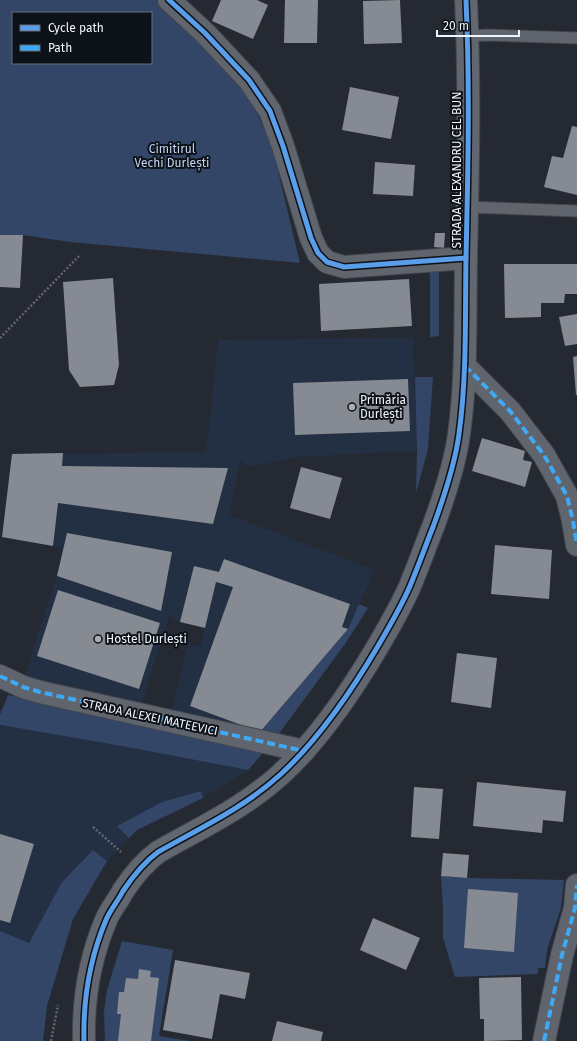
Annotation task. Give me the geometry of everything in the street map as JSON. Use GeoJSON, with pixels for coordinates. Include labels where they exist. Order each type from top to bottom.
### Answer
{"type":"FeatureCollection","features":[{"type":"Feature","properties":{"kind":"street"},"geometry":{"type":"LineString","coordinates":[[169,0],[205,33],[249,80],[270,111],[283,146],[311,238],[318,253],[327,262],[344,267],[466,258]]}},
{"type":"Feature","properties":{"kind":"street","name":"STRADA ALEXANDRU CEL BUN"},"geometry":{"type":"LineString","coordinates":[[84,1041],[86,993],[99,940],[106,920],[135,874],[158,852],[234,810],[280,774],[304,751],[341,704],[385,635],[409,588],[440,508],[452,467],[459,434],[465,366],[468,36],[466,0]]}},
{"type":"Feature","properties":{"kind":"street"},"geometry":{"type":"LineString","coordinates":[[465,366],[510,411],[544,455],[572,498],[573,521],[577,545]]}},
{"type":"Feature","properties":{"kind":"street","name":"STRADA ALEXEI MATEEVICI"},"geometry":{"type":"LineString","coordinates":[[0,676],[23,687],[40,692],[304,751]]}},
{"type":"Feature","properties":{"kind":"street"},"geometry":{"type":"LineString","coordinates":[[544,1041],[562,955],[576,909],[577,885]]}},
{"type":"Feature","properties":{"kind":"lane"},"geometry":{"type":"LineString","coordinates":[[468,36],[488,35],[577,38]]}},
{"type":"Feature","properties":{"kind":"lane","name":"STRADA ALEXANDRU CEL BUN"},"geometry":{"type":"LineString","coordinates":[[467,207],[577,211]]}},
{"type":"Feature","properties":{"kind":"path"},"geometry":{"type":"LineString","coordinates":[[0,338],[79,256]]}},
{"type":"Feature","properties":{"kind":"path"},"geometry":{"type":"LineString","coordinates":[[93,827],[124,855]]}},
{"type":"Feature","properties":{"kind":"path"},"geometry":{"type":"LineString","coordinates":[[51,1041],[58,1003]]}},
{"type":"Feature","properties":{"kind":"shaded area"},"geometry":{"type":"Polygon","coordinates":[[[413,337],[417,451],[298,457],[249,467],[240,461],[230,515],[375,570],[348,629],[257,736],[171,714],[188,644],[200,646],[205,628],[180,622],[169,616],[141,706],[25,678],[37,635],[57,576],[63,549],[2,537],[12,454],[206,452],[218,340],[413,337]]]}},
{"type":"Feature","properties":{"kind":"shaded area"},"geometry":{"type":"Polygon","coordinates":[[[0,709],[254,764],[248,770],[203,798],[137,830],[107,861],[73,919],[47,1006],[43,1041],[0,1041],[0,709]]]}},
{"type":"Feature","properties":{"kind":"green space","name":"Cimitirul Vechi Durlești"},"geometry":{"type":"Polygon","coordinates":[[[0,0],[156,0],[214,55],[248,92],[273,150],[300,263],[70,242],[23,235],[0,235],[0,0]]]}},
{"type":"Feature","properties":{"kind":"green space"},"geometry":{"type":"Polygon","coordinates":[[[430,272],[439,272],[439,336],[430,337],[430,272]]]}},
{"type":"Feature","properties":{"kind":"green space"},"geometry":{"type":"Polygon","coordinates":[[[415,377],[433,377],[428,449],[416,493],[417,451],[415,377]]]}},
{"type":"Feature","properties":{"kind":"green space"},"geometry":{"type":"Polygon","coordinates":[[[359,604],[368,608],[345,644],[275,739],[257,736],[348,629],[359,604]]]}},
{"type":"Feature","properties":{"kind":"green space"},"geometry":{"type":"Polygon","coordinates":[[[8,695],[263,753],[248,770],[0,725],[0,715],[8,695]]]}},
{"type":"Feature","properties":{"kind":"green space"},"geometry":{"type":"Polygon","coordinates":[[[201,791],[203,798],[137,830],[129,838],[117,826],[162,802],[201,791]]]}},
{"type":"Feature","properties":{"kind":"green space"},"geometry":{"type":"Polygon","coordinates":[[[93,850],[107,861],[73,919],[47,1006],[43,1041],[0,1041],[0,931],[29,943],[62,882],[93,850]]]}},
{"type":"Feature","properties":{"kind":"green space"},"geometry":{"type":"Polygon","coordinates":[[[441,876],[564,880],[561,908],[547,950],[545,968],[538,968],[538,974],[455,977],[443,938],[441,876]]]}},
{"type":"Feature","properties":{"kind":"green space"},"geometry":{"type":"Polygon","coordinates":[[[122,941],[173,950],[159,1036],[189,1041],[105,1041],[104,1011],[107,990],[122,941]]]}},
{"type":"Feature","properties":{"kind":"building"},"geometry":{"type":"Polygon","coordinates":[[[221,0],[257,0],[268,5],[253,39],[212,21],[221,0]]]}},
{"type":"Feature","properties":{"kind":"building"},"geometry":{"type":"Polygon","coordinates":[[[285,0],[318,0],[317,43],[284,43],[285,0]]]}},
{"type":"Feature","properties":{"kind":"building"},"geometry":{"type":"Polygon","coordinates":[[[400,0],[402,43],[364,44],[363,1],[400,0]]]}},
{"type":"Feature","properties":{"kind":"building"},"geometry":{"type":"Polygon","coordinates":[[[350,87],[399,97],[391,139],[342,130],[350,87]]]}},
{"type":"Feature","properties":{"kind":"building"},"geometry":{"type":"Polygon","coordinates":[[[572,126],[577,127],[577,195],[544,187],[552,156],[563,158],[572,126]]]}},
{"type":"Feature","properties":{"kind":"building"},"geometry":{"type":"Polygon","coordinates":[[[375,162],[415,165],[413,196],[373,194],[375,162]]]}},
{"type":"Feature","properties":{"kind":"building"},"geometry":{"type":"Polygon","coordinates":[[[435,233],[445,233],[444,248],[434,247],[435,233]]]}},
{"type":"Feature","properties":{"kind":"building"},"geometry":{"type":"Polygon","coordinates":[[[0,235],[23,235],[20,288],[0,287],[0,235]]]}},
{"type":"Feature","properties":{"kind":"building"},"geometry":{"type":"Polygon","coordinates":[[[504,264],[577,264],[577,294],[565,294],[564,303],[541,303],[541,317],[505,318],[504,264]]]}},
{"type":"Feature","properties":{"kind":"building"},"geometry":{"type":"Polygon","coordinates":[[[113,278],[119,365],[114,385],[80,387],[69,370],[63,282],[113,278]]]}},
{"type":"Feature","properties":{"kind":"building"},"geometry":{"type":"Polygon","coordinates":[[[409,279],[412,326],[321,331],[319,284],[409,279]]]}},
{"type":"Feature","properties":{"kind":"building"},"geometry":{"type":"Polygon","coordinates":[[[577,314],[577,344],[565,346],[559,317],[577,314]]]}},
{"type":"Feature","properties":{"kind":"building"},"geometry":{"type":"Polygon","coordinates":[[[577,356],[577,395],[576,395],[573,357],[577,356]]]}},
{"type":"Feature","properties":{"kind":"building","name":"Primăria Durlești"},"geometry":{"type":"Polygon","coordinates":[[[408,379],[410,431],[295,435],[293,383],[408,379]]]}},
{"type":"Feature","properties":{"kind":"building"},"geometry":{"type":"Polygon","coordinates":[[[482,438],[525,451],[523,460],[532,462],[525,487],[472,471],[482,438]]]}},
{"type":"Feature","properties":{"kind":"building"},"geometry":{"type":"Polygon","coordinates":[[[63,453],[62,466],[228,468],[213,524],[58,503],[53,546],[2,537],[12,454],[63,453]]]}},
{"type":"Feature","properties":{"kind":"building"},"geometry":{"type":"Polygon","coordinates":[[[301,467],[342,478],[330,519],[290,508],[301,467]]]}},
{"type":"Feature","properties":{"kind":"building"},"geometry":{"type":"Polygon","coordinates":[[[67,533],[172,552],[161,611],[57,576],[67,533]]]}},
{"type":"Feature","properties":{"kind":"building"},"geometry":{"type":"Polygon","coordinates":[[[495,545],[552,550],[549,599],[491,594],[495,545]]]}},
{"type":"Feature","properties":{"kind":"building"},"geometry":{"type":"Polygon","coordinates":[[[224,559],[350,604],[342,627],[348,629],[260,732],[190,706],[233,587],[216,582],[205,628],[180,622],[194,566],[219,572],[224,559]]]}},
{"type":"Feature","properties":{"kind":"building","name":"Hostel Durlești"},"geometry":{"type":"Polygon","coordinates":[[[58,590],[160,623],[139,689],[37,656],[58,590]]]}},
{"type":"Feature","properties":{"kind":"building"},"geometry":{"type":"Polygon","coordinates":[[[457,653],[497,658],[491,708],[451,702],[457,653]]]}},
{"type":"Feature","properties":{"kind":"building"},"geometry":{"type":"Polygon","coordinates":[[[477,782],[566,791],[563,822],[543,820],[542,833],[473,826],[477,782]]]}},
{"type":"Feature","properties":{"kind":"building"},"geometry":{"type":"Polygon","coordinates":[[[414,787],[443,789],[439,839],[411,837],[414,787]]]}},
{"type":"Feature","properties":{"kind":"building"},"geometry":{"type":"Polygon","coordinates":[[[0,834],[34,844],[10,923],[0,920],[0,834]]]}},
{"type":"Feature","properties":{"kind":"building"},"geometry":{"type":"Polygon","coordinates":[[[443,853],[469,855],[467,878],[441,876],[443,853]]]}},
{"type":"Feature","properties":{"kind":"building"},"geometry":{"type":"Polygon","coordinates":[[[468,889],[518,893],[514,952],[464,948],[468,889]]]}},
{"type":"Feature","properties":{"kind":"building"},"geometry":{"type":"Polygon","coordinates":[[[373,918],[420,938],[406,970],[360,950],[373,918]]]}},
{"type":"Feature","properties":{"kind":"building"},"geometry":{"type":"Polygon","coordinates":[[[175,960],[250,973],[245,999],[220,994],[212,1039],[163,1030],[175,960]]]}},
{"type":"Feature","properties":{"kind":"building"},"geometry":{"type":"Polygon","coordinates":[[[139,969],[151,971],[150,977],[159,978],[151,1041],[118,1041],[121,1014],[117,1014],[119,992],[124,992],[126,978],[138,979],[139,969]]]}},
{"type":"Feature","properties":{"kind":"building"},"geometry":{"type":"Polygon","coordinates":[[[521,977],[522,1040],[484,1041],[484,1019],[480,1019],[479,978],[521,977]]]}},
{"type":"Feature","properties":{"kind":"building"},"geometry":{"type":"Polygon","coordinates":[[[277,1021],[323,1032],[321,1041],[272,1041],[277,1021]]]}},
{"type":"Feature","properties":{"kind":"marked path"},"geometry":{"type":"LineString","coordinates":[[465,366],[510,411],[544,455],[567,496],[577,545]]}},
{"type":"Feature","properties":{"kind":"marked path"},"geometry":{"type":"LineString","coordinates":[[0,676],[23,687],[40,692],[304,751]]}},
{"type":"Feature","properties":{"kind":"marked path"},"geometry":{"type":"LineString","coordinates":[[544,1041],[562,955],[575,908],[577,885]]}},
{"type":"Feature","properties":{"kind":"cycle path"},"geometry":{"type":"LineString","coordinates":[[169,0],[205,33],[249,80],[270,111],[283,146],[311,238],[318,253],[327,262],[344,267],[466,258]]}},
{"type":"Feature","properties":{"kind":"cycle path"},"geometry":{"type":"LineString","coordinates":[[84,1041],[86,995],[92,964],[100,934],[108,916],[123,891],[139,870],[158,852],[221,817],[267,786],[295,760],[322,730],[346,697],[391,624],[410,586],[433,527],[452,469],[462,412],[465,346],[468,129],[466,0]]}},
{"type":"Feature","properties":{"kind":"place","name":"Primăria Durlești"},"geometry":{"type":"Point","coordinates":[352,407]}},
{"type":"Feature","properties":{"kind":"place","name":"Hostel Durlești"},"geometry":{"type":"Point","coordinates":[98,639]}}]}
